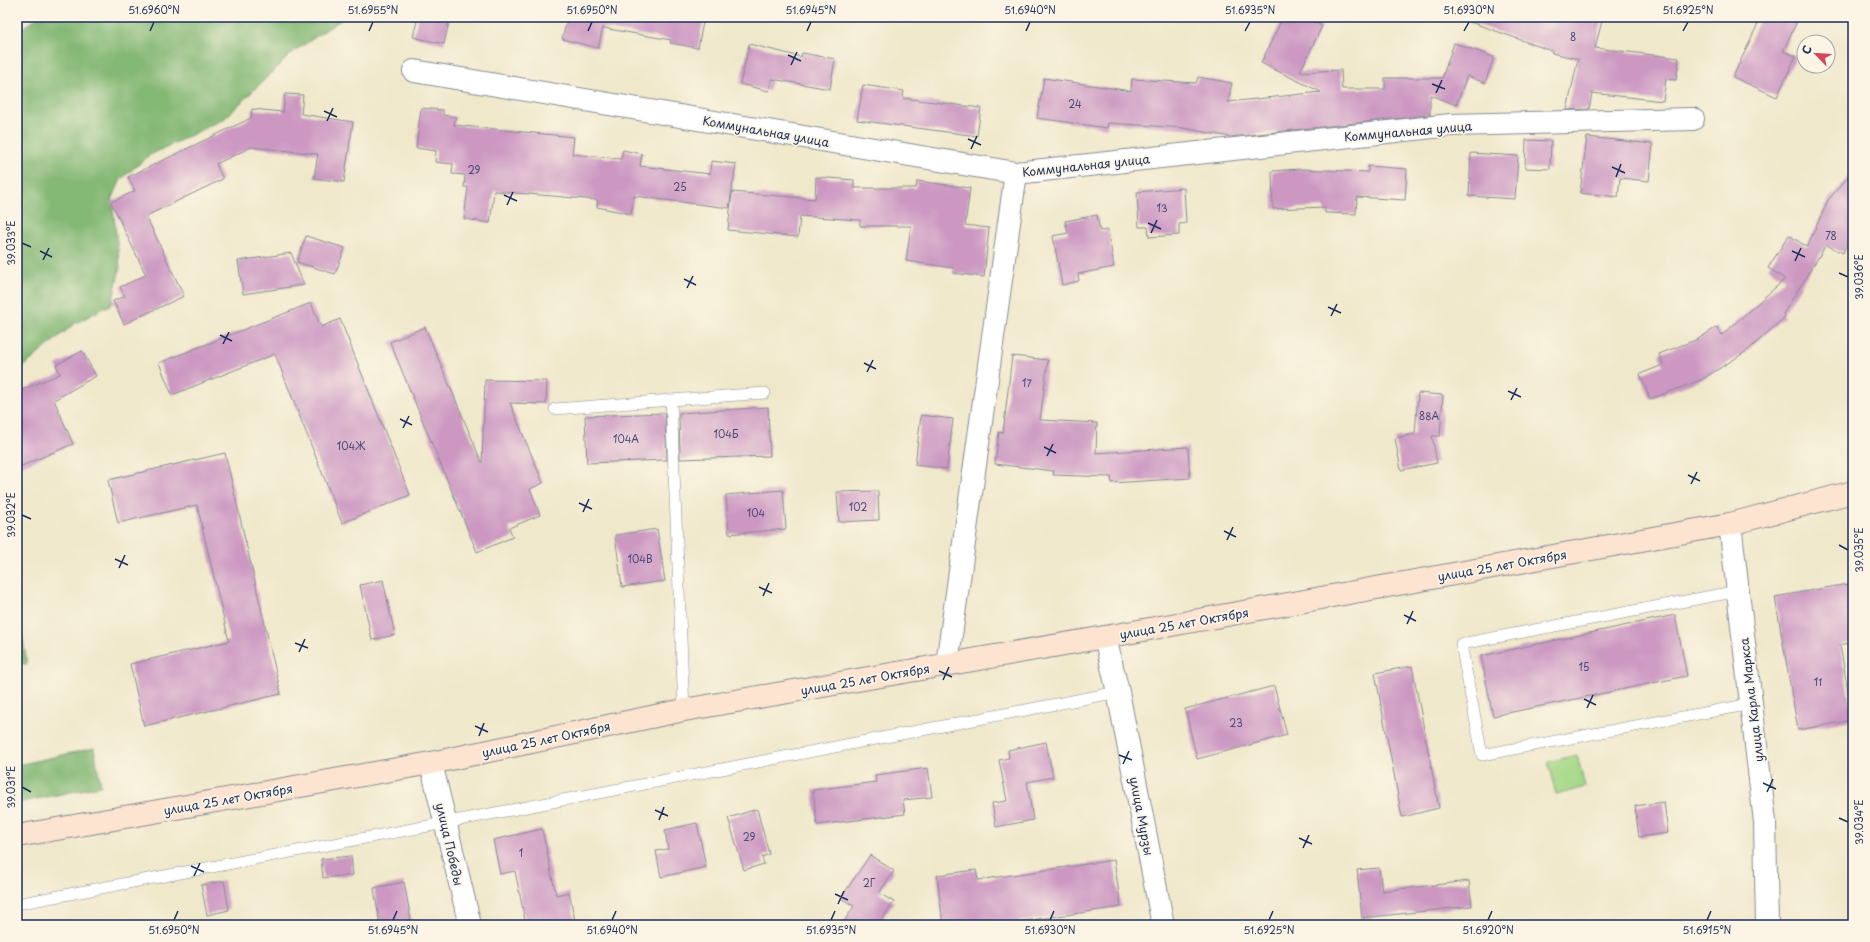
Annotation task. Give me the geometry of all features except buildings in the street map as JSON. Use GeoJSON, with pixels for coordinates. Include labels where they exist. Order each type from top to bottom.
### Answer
{"type":"FeatureCollection","features":[{"type":"Feature","properties":{"kind":"street","name":"Коммунальная улица"},"geometry":{"type":"LineString","coordinates":[[414,71],[1016,173],[1451,125],[1693,119]]}},
{"type":"Feature","properties":{"kind":"street"},"geometry":{"type":"LineString","coordinates":[[947,664],[1016,173]]}},
{"type":"Feature","properties":{"kind":"street","name":"улица 25 лет Октября"},"geometry":{"type":"LineString","coordinates":[[17,836],[431,763],[684,710],[1105,637],[1730,524],[1853,492]]}},
{"type":"Feature","properties":{"kind":"street","name":"улица Карла Маркса"},"geometry":{"type":"LineString","coordinates":[[1730,524],[1765,822],[1767,925]]}},
{"type":"Feature","properties":{"kind":"street","name":"улица Мурзы"},"geometry":{"type":"LineString","coordinates":[[1105,637],[1118,692],[1163,925]]}},
{"type":"Feature","properties":{"kind":"street","name":"улица Победы"},"geometry":{"type":"LineString","coordinates":[[431,763],[444,823],[470,925]]}},
{"type":"Feature","properties":{"kind":"lane"},"geometry":{"type":"LineString","coordinates":[[555,409],[765,393]]}},
{"type":"Feature","properties":{"kind":"lane"},"geometry":{"type":"LineString","coordinates":[[671,400],[684,710]]}},
{"type":"Feature","properties":{"kind":"lane"},"geometry":{"type":"LineString","coordinates":[[1738,591],[1461,644],[1482,755],[1751,704]]}},
{"type":"Feature","properties":{"kind":"lane"},"geometry":{"type":"LineString","coordinates":[[17,904],[1118,692]]}},
{"type":"Feature","properties":{"kind":"green space"},"geometry":{"type":"Polygon","coordinates":[[[38,17],[345,17],[293,52],[224,119],[150,155],[121,179],[112,200],[120,267],[112,304],[74,324],[17,372],[17,32],[38,17]]]}},
{"type":"Feature","properties":{"kind":"green space"},"geometry":{"type":"Polygon","coordinates":[[[17,627],[21,628],[27,664],[17,663],[17,627]]]}},
{"type":"Feature","properties":{"kind":"green space"},"geometry":{"type":"Polygon","coordinates":[[[94,748],[101,786],[17,803],[17,765],[94,748]]]}},
{"type":"Feature","properties":{"kind":"green space"},"geometry":{"type":"Polygon","coordinates":[[[1577,755],[1585,787],[1556,795],[1548,762],[1577,755]]]}}]}
